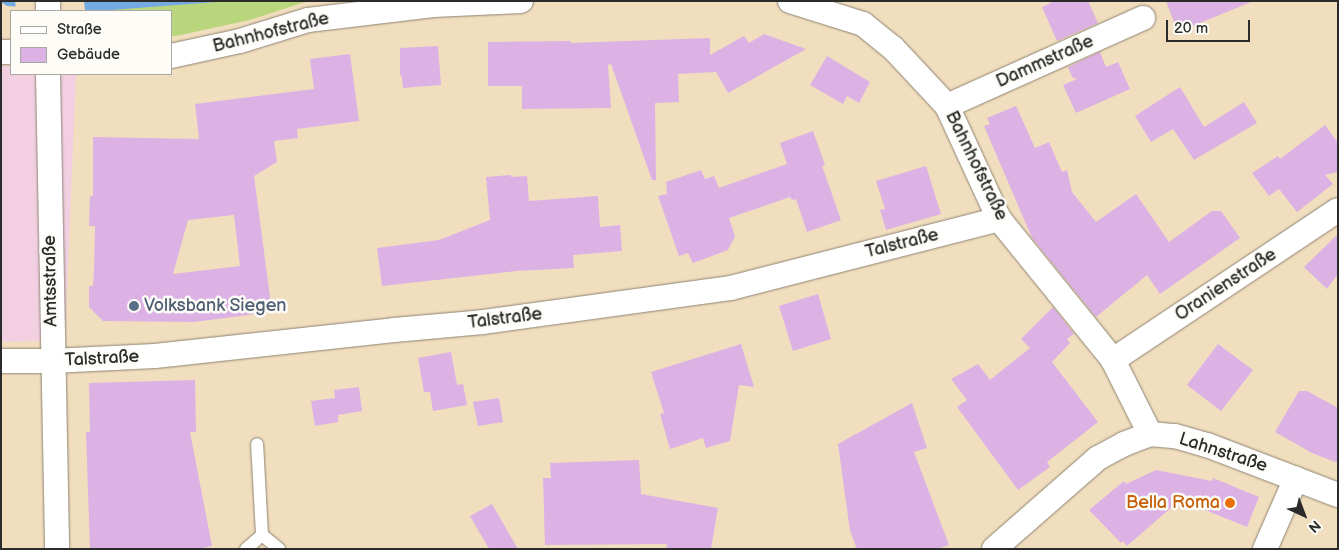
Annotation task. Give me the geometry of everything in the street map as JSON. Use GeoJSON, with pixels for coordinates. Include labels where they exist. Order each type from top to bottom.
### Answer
{"type":"FeatureCollection","features":[{"type":"Feature","properties":{"kind":"street","name":"Bahnhofstraße"},"geometry":{"type":"LineString","coordinates":[[172,56],[240,41],[308,20],[433,5],[522,1]]}},
{"type":"Feature","properties":{"kind":"street","name":"Bahnhofstraße"},"geometry":{"type":"LineString","coordinates":[[790,1],[863,24],[893,48],[948,106],[999,218],[1112,360],[1150,434]]}},
{"type":"Feature","properties":{"kind":"street","name":"Dammstraße"},"geometry":{"type":"LineString","coordinates":[[948,106],[1143,18]]}},
{"type":"Feature","properties":{"kind":"street","name":"Amtsstraße"},"geometry":{"type":"LineString","coordinates":[[48,75],[57,549]]}},
{"type":"Feature","properties":{"kind":"street","name":"Oranienstraße"},"geometry":{"type":"LineString","coordinates":[[1112,360],[1338,210]]}},
{"type":"Feature","properties":{"kind":"street","name":"Talstraße"},"geometry":{"type":"LineString","coordinates":[[1,361],[52,361],[155,356],[483,322],[731,288],[999,218]]}},
{"type":"Feature","properties":{"kind":"street","name":"Lahnstraße"},"geometry":{"type":"LineString","coordinates":[[994,549],[1098,458],[1124,444],[1150,434],[1175,436],[1207,445],[1338,495]]}},
{"type":"Feature","properties":{"kind":"street"},"geometry":{"type":"LineString","coordinates":[[1265,549],[1296,478]]}},
{"type":"Feature","properties":{"kind":"lane"},"geometry":{"type":"LineString","coordinates":[[257,444],[262,535],[279,549]]}},
{"type":"Feature","properties":{"kind":"lane"},"geometry":{"type":"LineString","coordinates":[[246,549],[262,535]]}},
{"type":"Feature","properties":{"kind":"shaded area"},"geometry":{"type":"Polygon","coordinates":[[[1,66],[10,66],[10,75],[76,75],[65,340],[1,342],[1,66]]]}},
{"type":"Feature","properties":{"kind":"green space"},"geometry":{"type":"Polygon","coordinates":[[[229,1],[308,1],[250,20],[176,36],[172,36],[172,10],[92,10],[229,1]]]}},
{"type":"Feature","properties":{"kind":"water"},"geometry":{"type":"Polygon","coordinates":[[[229,1],[111,10],[7,6],[1,2],[229,1]]]}},
{"type":"Feature","properties":{"kind":"pier"},"geometry":{"type":"Polygon","coordinates":[[[15,1],[84,1],[85,10],[50,10],[16,9],[15,1]]]}},
{"type":"Feature","properties":{"kind":"building"},"geometry":{"type":"Polygon","coordinates":[[[1055,1],[1088,1],[1098,23],[1057,41],[1042,7],[1055,1]]]}},
{"type":"Feature","properties":{"kind":"building"},"geometry":{"type":"Polygon","coordinates":[[[1166,1],[1251,1],[1251,2],[1178,32],[1166,1]]]}},
{"type":"Feature","properties":{"kind":"building"},"geometry":{"type":"Polygon","coordinates":[[[764,34],[806,49],[728,93],[716,72],[678,74],[679,102],[655,103],[656,180],[652,180],[611,64],[608,65],[611,108],[522,109],[522,86],[488,86],[488,42],[571,41],[571,43],[710,38],[710,55],[744,36],[749,43],[764,34]]]}},
{"type":"Feature","properties":{"kind":"building"},"geometry":{"type":"Polygon","coordinates":[[[438,46],[441,85],[403,88],[400,74],[400,48],[438,46]]]}},
{"type":"Feature","properties":{"kind":"building"},"geometry":{"type":"Polygon","coordinates":[[[1100,52],[1106,67],[1118,62],[1130,89],[1076,113],[1063,85],[1077,79],[1072,77],[1068,67],[1100,52]]]}},
{"type":"Feature","properties":{"kind":"building"},"geometry":{"type":"Polygon","coordinates":[[[350,54],[359,121],[297,129],[298,138],[274,141],[277,162],[254,176],[272,312],[194,322],[103,321],[89,307],[89,286],[93,286],[94,271],[95,226],[89,226],[90,196],[93,196],[93,137],[199,139],[195,104],[314,89],[310,59],[350,54]],[[234,215],[188,220],[173,274],[240,266],[234,215]]]}},
{"type":"Feature","properties":{"kind":"building"},"geometry":{"type":"Polygon","coordinates":[[[827,56],[870,82],[859,103],[847,96],[843,104],[810,85],[827,56]]]}},
{"type":"Feature","properties":{"kind":"building"},"geometry":{"type":"Polygon","coordinates":[[[1180,87],[1204,127],[1244,102],[1257,123],[1194,160],[1173,129],[1151,142],[1135,116],[1180,87]]]}},
{"type":"Feature","properties":{"kind":"building"},"geometry":{"type":"Polygon","coordinates":[[[1016,106],[1035,148],[1049,142],[1062,172],[1067,170],[1072,192],[1096,222],[1136,194],[1169,242],[1212,211],[1221,211],[1240,238],[1160,294],[1147,275],[1096,317],[1032,238],[984,126],[990,124],[987,118],[1016,106]]]}},
{"type":"Feature","properties":{"kind":"building"},"geometry":{"type":"Polygon","coordinates":[[[1325,125],[1338,143],[1338,172],[1325,175],[1333,184],[1297,212],[1279,189],[1269,196],[1252,173],[1278,156],[1280,159],[1325,125]]]}},
{"type":"Feature","properties":{"kind":"building"},"geometry":{"type":"Polygon","coordinates":[[[813,131],[825,165],[822,166],[841,220],[807,232],[796,199],[792,200],[790,197],[729,218],[735,236],[728,250],[693,263],[688,253],[679,256],[658,196],[667,194],[666,182],[701,170],[705,179],[714,176],[719,188],[787,164],[780,143],[813,131]]]}},
{"type":"Feature","properties":{"kind":"building"},"geometry":{"type":"Polygon","coordinates":[[[926,166],[941,214],[886,230],[880,210],[885,209],[876,181],[926,166]]]}},
{"type":"Feature","properties":{"kind":"building"},"geometry":{"type":"Polygon","coordinates":[[[511,175],[511,177],[527,176],[529,201],[598,196],[600,227],[620,225],[622,251],[573,255],[574,268],[516,271],[382,286],[377,248],[439,240],[490,220],[486,177],[511,175]]]}},
{"type":"Feature","properties":{"kind":"building"},"geometry":{"type":"Polygon","coordinates":[[[1338,234],[1338,274],[1327,289],[1304,267],[1338,234]]]}},
{"type":"Feature","properties":{"kind":"building"},"geometry":{"type":"Polygon","coordinates":[[[818,294],[831,339],[793,351],[779,306],[818,294]]]}},
{"type":"Feature","properties":{"kind":"building"},"geometry":{"type":"Polygon","coordinates":[[[1053,307],[1074,334],[1067,339],[1070,343],[1052,362],[1098,422],[1047,462],[1050,467],[1018,490],[957,407],[967,400],[951,379],[978,364],[990,380],[1030,348],[1021,339],[1053,307]]]}},
{"type":"Feature","properties":{"kind":"building"},"geometry":{"type":"Polygon","coordinates":[[[741,344],[754,387],[739,385],[730,441],[706,448],[703,438],[670,449],[660,414],[664,413],[651,372],[741,344]]]}},
{"type":"Feature","properties":{"kind":"building"},"geometry":{"type":"Polygon","coordinates":[[[1218,344],[1253,370],[1221,411],[1187,385],[1218,344]]]}},
{"type":"Feature","properties":{"kind":"building"},"geometry":{"type":"Polygon","coordinates":[[[451,352],[457,385],[463,384],[467,405],[433,411],[430,392],[424,392],[418,358],[451,352]]]}},
{"type":"Feature","properties":{"kind":"building"},"geometry":{"type":"Polygon","coordinates":[[[195,380],[196,432],[190,432],[212,546],[197,549],[90,549],[86,432],[90,432],[89,383],[195,380]]]}},
{"type":"Feature","properties":{"kind":"building"},"geometry":{"type":"Polygon","coordinates":[[[359,387],[362,411],[338,415],[338,422],[315,426],[311,401],[335,398],[334,390],[359,387]]]}},
{"type":"Feature","properties":{"kind":"building"},"geometry":{"type":"Polygon","coordinates":[[[1299,391],[1307,391],[1338,408],[1338,463],[1312,453],[1275,432],[1299,391]]]}},
{"type":"Feature","properties":{"kind":"building"},"geometry":{"type":"Polygon","coordinates":[[[499,398],[503,422],[478,426],[473,402],[499,398]]]}},
{"type":"Feature","properties":{"kind":"building"},"geometry":{"type":"Polygon","coordinates":[[[912,403],[927,448],[914,452],[949,545],[937,549],[857,549],[850,531],[838,444],[912,403]]]}},
{"type":"Feature","properties":{"kind":"building"},"geometry":{"type":"Polygon","coordinates":[[[639,460],[641,494],[718,508],[711,549],[666,549],[667,544],[545,545],[543,478],[551,478],[550,463],[639,460]]]}},
{"type":"Feature","properties":{"kind":"building"},"geometry":{"type":"Polygon","coordinates":[[[1156,470],[1212,481],[1213,478],[1259,497],[1247,527],[1180,500],[1127,546],[1123,541],[1121,543],[1089,510],[1124,481],[1126,484],[1156,470]]]}},
{"type":"Feature","properties":{"kind":"building"},"geometry":{"type":"Polygon","coordinates":[[[492,504],[518,549],[489,549],[470,516],[492,504]]]}},
{"type":"Feature","properties":{"kind":"place","name":"Volksbank Siegen"},"geometry":{"type":"Point","coordinates":[134,306]}},
{"type":"Feature","properties":{"kind":"place","name":"Bella Roma"},"geometry":{"type":"Point","coordinates":[1230,503]}}]}
